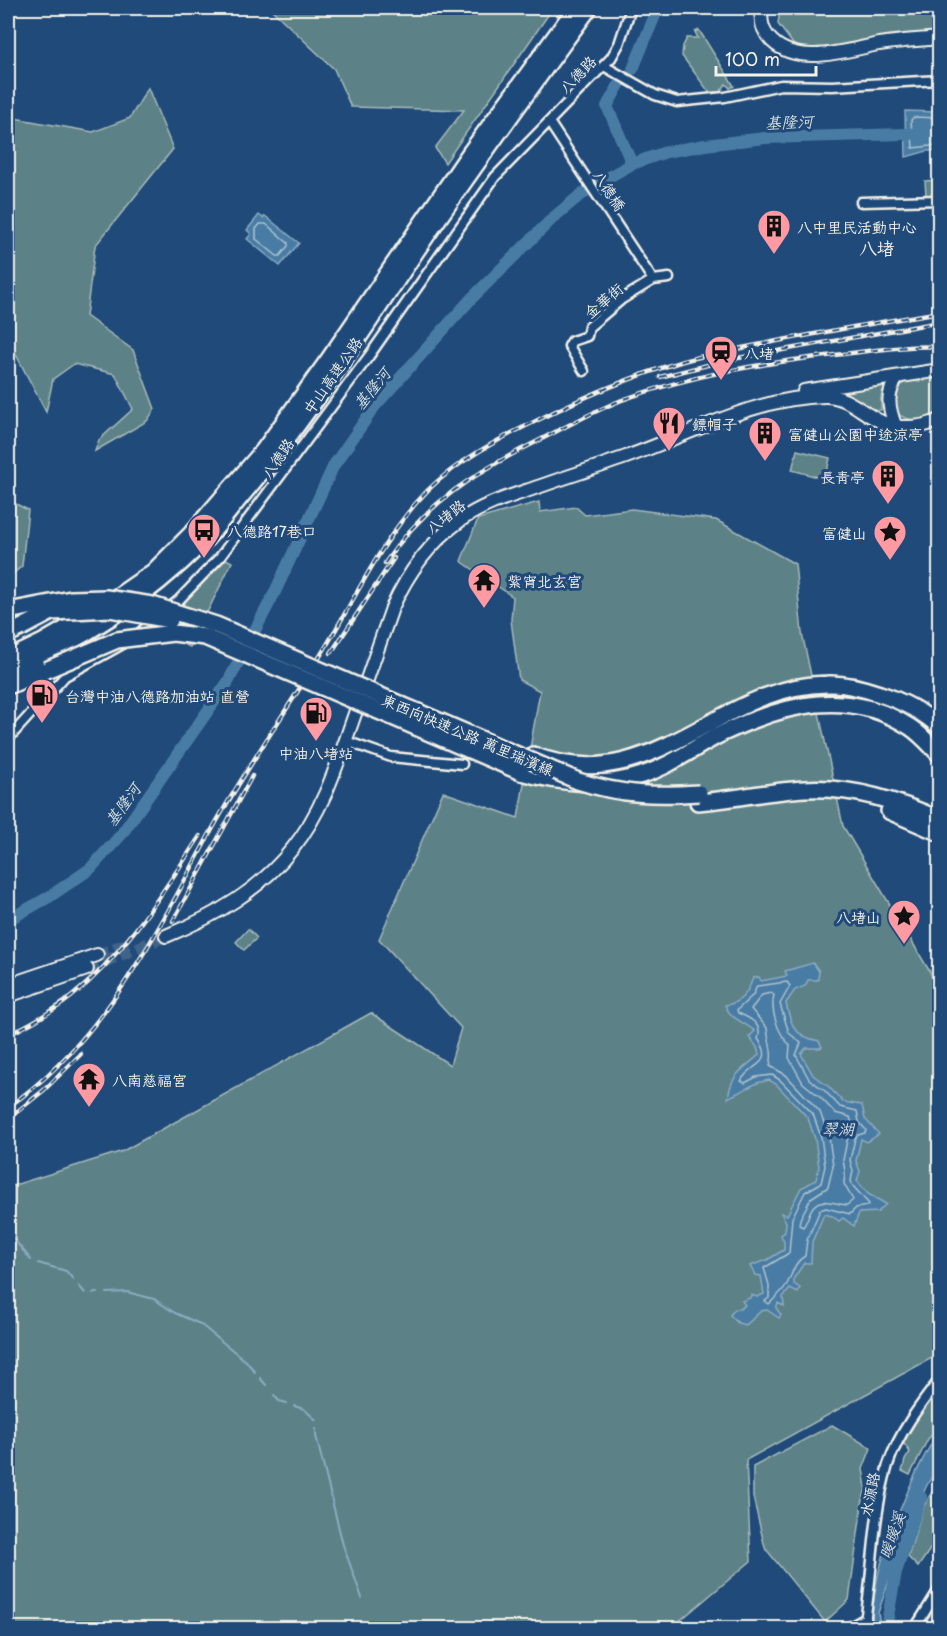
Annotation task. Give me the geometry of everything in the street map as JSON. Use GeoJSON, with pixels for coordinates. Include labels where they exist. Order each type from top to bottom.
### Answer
{"type":"FeatureCollection","features":[{"type":"Feature","properties":{"kind":"highway","name":"中山高速公路"},"geometry":{"type":"LineString","coordinates":[[8,659],[44,642],[95,612],[153,572],[191,534],[262,451],[355,321],[470,153],[576,8]]}},
{"type":"Feature","properties":{"kind":"highway","name":"中山高速公路"},"geometry":{"type":"LineString","coordinates":[[8,672],[54,651],[93,629],[159,582],[204,541],[275,455],[345,357],[474,165],[589,8]]}},
{"type":"Feature","properties":{"kind":"highway","name":"東西向快速公路 萬里瑞濱線"},"geometry":{"type":"LineString","coordinates":[[8,611],[50,602],[94,598],[127,600],[152,605],[216,625],[598,788],[645,795],[728,799],[806,789],[840,790],[900,804],[939,820]]}},
{"type":"Feature","properties":{"kind":"highway"},"geometry":{"type":"LineString","coordinates":[[8,634],[71,604],[125,603],[174,614],[542,778],[596,783],[628,779],[658,769],[722,734],[768,714],[822,703],[862,706],[895,719],[910,727],[939,755]]}},
{"type":"Feature","properties":{"kind":"highway","name":"東西向快速公路 萬里瑞濱線"},"geometry":{"type":"LineString","coordinates":[[8,621],[62,610],[110,609],[141,613],[173,621],[206,632],[574,790],[627,804],[699,797],[777,783],[815,780],[881,788],[939,811]]}},
{"type":"Feature","properties":{"kind":"highway"},"geometry":{"type":"LineString","coordinates":[[8,686],[117,640],[173,633],[205,636],[523,768],[556,773],[593,775],[628,770],[660,758],[733,720],[774,704],[816,695],[832,694],[873,700],[899,710],[922,723],[939,739]]}},
{"type":"Feature","properties":{"kind":"highway"},"geometry":{"type":"LineString","coordinates":[[412,710],[545,759],[582,766],[609,765],[628,761],[661,749],[754,701],[791,688],[810,685],[828,684],[862,688],[897,700],[930,718],[939,727]]}},
{"type":"Feature","properties":{"kind":"highway"},"geometry":{"type":"LineString","coordinates":[[728,799],[822,798],[856,802],[896,814],[939,833]]}},
{"type":"Feature","properties":{"kind":"main road"},"geometry":{"type":"LineString","coordinates":[[762,8],[761,18],[765,33],[775,44],[790,52],[808,55],[939,38]]}},
{"type":"Feature","properties":{"kind":"main road","name":"八堵路"},"geometry":{"type":"LineString","coordinates":[[939,370],[829,386],[774,397],[730,412],[625,450],[511,488],[459,512],[418,548],[404,568],[385,605],[322,786],[301,823],[286,844],[237,891],[219,904],[169,931],[201,922],[223,910],[261,880],[292,849],[308,827],[329,789],[401,588],[424,552],[463,519],[481,508],[627,457],[730,412],[828,396],[841,398],[882,422],[907,428],[920,427],[939,420]]}},
{"type":"Feature","properties":{"kind":"main road"},"geometry":{"type":"LineString","coordinates":[[895,425],[888,405],[889,394],[898,376]]}},
{"type":"Feature","properties":{"kind":"main road"},"geometry":{"type":"LineString","coordinates":[[8,985],[97,955]]}},
{"type":"Feature","properties":{"kind":"main road"},"geometry":{"type":"LineString","coordinates":[[8,996],[87,969]]}},
{"type":"Feature","properties":{"kind":"street","name":"八德路"},"geometry":{"type":"LineString","coordinates":[[8,739],[65,676],[120,646],[157,620],[215,563],[376,347],[495,177],[604,66],[619,44],[631,8]]}},
{"type":"Feature","properties":{"kind":"street"},"geometry":{"type":"LineString","coordinates":[[604,66],[655,95],[677,102],[725,97],[781,85],[843,86],[939,80]]}},
{"type":"Feature","properties":{"kind":"street","name":"八德橋"},"geometry":{"type":"LineString","coordinates":[[549,122],[653,280]]}},
{"type":"Feature","properties":{"kind":"street"},"geometry":{"type":"LineString","coordinates":[[861,202],[939,200]]}},
{"type":"Feature","properties":{"kind":"street","name":"金華街"},"geometry":{"type":"LineString","coordinates":[[584,370],[569,346],[572,341],[587,336],[589,327],[622,299],[653,280],[669,278]]}},
{"type":"Feature","properties":{"kind":"street"},"geometry":{"type":"LineString","coordinates":[[346,741],[391,757],[462,764]]}},
{"type":"Feature","properties":{"kind":"street","name":"水源路"},"geometry":{"type":"LineString","coordinates":[[864,1629],[876,1520],[888,1464],[904,1432],[939,1379]]}},
{"type":"Feature","properties":{"kind":"street"},"geometry":{"type":"LineString","coordinates":[[915,1629],[939,1588]]}},
{"type":"Feature","properties":{"kind":"street"},"geometry":{"type":"LineString","coordinates":[[848,1629],[866,1618]]}},
{"type":"Feature","properties":{"kind":"green space"},"geometry":{"type":"Polygon","coordinates":[[[270,8],[553,8],[445,163],[435,148],[464,110],[351,107],[334,69],[270,8]]]}},
{"type":"Feature","properties":{"kind":"green space"},"geometry":{"type":"Polygon","coordinates":[[[780,8],[939,8],[939,35],[822,53],[796,48],[778,24],[780,8]]]}},
{"type":"Feature","properties":{"kind":"green space"},"geometry":{"type":"Polygon","coordinates":[[[699,30],[734,86],[730,88],[726,84],[720,92],[709,92],[682,56],[687,38],[698,38],[695,32],[699,30]]]}},
{"type":"Feature","properties":{"kind":"green space"},"geometry":{"type":"Polygon","coordinates":[[[148,88],[173,149],[95,246],[86,316],[133,350],[155,409],[147,421],[95,451],[99,440],[133,409],[115,374],[74,364],[53,379],[46,412],[11,345],[8,345],[8,117],[93,132],[130,118],[148,88]]]}},
{"type":"Feature","properties":{"kind":"green space"},"geometry":{"type":"Polygon","coordinates":[[[939,180],[939,195],[926,196],[925,181],[939,180]]]}},
{"type":"Feature","properties":{"kind":"green space"},"geometry":{"type":"Polygon","coordinates":[[[932,375],[939,380],[939,412],[915,420],[899,415],[895,405],[900,385],[908,379],[932,375]]]}},
{"type":"Feature","properties":{"kind":"green space"},"geometry":{"type":"Polygon","coordinates":[[[885,384],[881,397],[881,410],[876,411],[839,392],[841,389],[885,384]]]}},
{"type":"Feature","properties":{"kind":"green space"},"geometry":{"type":"Polygon","coordinates":[[[797,450],[830,458],[825,479],[792,470],[797,450]]]}},
{"type":"Feature","properties":{"kind":"green space"},"geometry":{"type":"Polygon","coordinates":[[[8,500],[28,510],[22,566],[8,578],[8,500]]]}},
{"type":"Feature","properties":{"kind":"green space"},"geometry":{"type":"Polygon","coordinates":[[[539,502],[540,512],[576,507],[585,515],[632,509],[716,520],[795,564],[802,633],[843,826],[939,987],[939,1354],[746,1460],[751,1561],[671,1628],[8,1628],[8,1187],[123,1151],[371,1013],[450,1065],[461,1028],[379,939],[443,792],[518,818],[540,691],[519,680],[511,620],[513,597],[461,561],[478,519],[539,502]]]}},
{"type":"Feature","properties":{"kind":"green space"},"geometry":{"type":"Polygon","coordinates":[[[224,558],[232,562],[190,647],[169,638],[150,625],[224,558]]]}},
{"type":"Feature","properties":{"kind":"green space"},"geometry":{"type":"Polygon","coordinates":[[[248,929],[257,938],[244,950],[236,942],[248,929]]]}},
{"type":"Feature","properties":{"kind":"green space"},"geometry":{"type":"Polygon","coordinates":[[[939,1386],[939,1427],[928,1439],[910,1475],[902,1471],[910,1452],[902,1441],[939,1386]]]}},
{"type":"Feature","properties":{"kind":"green space"},"geometry":{"type":"Polygon","coordinates":[[[832,1425],[871,1448],[863,1469],[866,1488],[849,1600],[825,1622],[765,1548],[753,1497],[753,1467],[832,1425]]]}},
{"type":"Feature","properties":{"kind":"green space"},"geometry":{"type":"Polygon","coordinates":[[[939,1479],[939,1536],[918,1567],[908,1557],[923,1508],[939,1479]]]}},
{"type":"Feature","properties":{"kind":"water"},"geometry":{"type":"Polygon","coordinates":[[[905,111],[939,112],[939,151],[927,151],[906,157],[905,111]]]}},
{"type":"Feature","properties":{"kind":"water"},"geometry":{"type":"Polygon","coordinates":[[[259,215],[263,218],[265,216],[299,243],[280,266],[247,239],[251,234],[247,230],[259,215]]]}},
{"type":"Feature","properties":{"kind":"water","name":"翠湖"},"geometry":{"type":"Polygon","coordinates":[[[813,963],[819,971],[818,980],[808,980],[805,986],[795,990],[786,1003],[790,1018],[799,1033],[819,1041],[822,1047],[806,1048],[801,1054],[813,1075],[843,1102],[862,1105],[865,1119],[879,1134],[867,1142],[861,1139],[856,1161],[860,1171],[857,1181],[868,1194],[886,1204],[878,1212],[859,1213],[854,1226],[843,1218],[839,1221],[824,1214],[812,1242],[811,1263],[804,1263],[794,1278],[794,1284],[800,1288],[798,1293],[790,1289],[783,1297],[784,1306],[778,1303],[776,1308],[781,1315],[779,1318],[767,1310],[761,1311],[746,1325],[738,1323],[730,1315],[735,1309],[740,1309],[745,1305],[742,1301],[750,1298],[751,1295],[757,1297],[764,1294],[761,1276],[755,1275],[750,1266],[767,1260],[784,1250],[781,1235],[785,1232],[786,1222],[781,1213],[787,1215],[801,1188],[816,1180],[819,1167],[815,1139],[808,1118],[776,1084],[769,1080],[757,1083],[728,1098],[735,1078],[759,1055],[757,1047],[749,1037],[755,1031],[734,1017],[725,1005],[736,1002],[744,996],[753,978],[759,977],[761,981],[787,976],[785,971],[813,963]]]}},
{"type":"Feature","properties":{"kind":"water"},"geometry":{"type":"Polygon","coordinates":[[[939,1433],[939,1465],[906,1531],[878,1613],[881,1628],[872,1628],[875,1591],[889,1537],[920,1465],[939,1433]]]}},
{"type":"Feature","properties":{"kind":"waterway"},"geometry":{"type":"LineString","coordinates":[[633,69],[658,8]]}},
{"type":"Feature","properties":{"kind":"waterway"},"geometry":{"type":"LineString","coordinates":[[621,81],[607,106],[632,164]]}},
{"type":"Feature","properties":{"kind":"waterway","name":"基隆河"},"geometry":{"type":"LineString","coordinates":[[8,920],[49,897],[90,869],[121,835],[228,682],[274,594],[334,465],[375,406],[471,299],[554,217],[578,197],[607,178],[632,164],[666,152],[765,138],[940,133]]}},
{"type":"Feature","properties":{"kind":"waterway"},"geometry":{"type":"LineString","coordinates":[[8,1232],[31,1260]]}},
{"type":"Feature","properties":{"kind":"waterway"},"geometry":{"type":"LineString","coordinates":[[38,1263],[66,1271],[73,1279]]}},
{"type":"Feature","properties":{"kind":"waterway"},"geometry":{"type":"LineString","coordinates":[[79,1286],[85,1293]]}},
{"type":"Feature","properties":{"kind":"waterway"},"geometry":{"type":"LineString","coordinates":[[107,1293],[127,1292],[154,1299],[175,1313],[200,1324],[246,1361],[255,1372]]}},
{"type":"Feature","properties":{"kind":"waterway"},"geometry":{"type":"LineString","coordinates":[[260,1378],[266,1385]]}},
{"type":"Feature","properties":{"kind":"waterway"},"geometry":{"type":"LineString","coordinates":[[274,1395],[279,1401],[287,1403]]}},
{"type":"Feature","properties":{"kind":"waterway"},"geometry":{"type":"LineString","coordinates":[[294,1406],[304,1409],[316,1420]]}},
{"type":"Feature","properties":{"kind":"waterway"},"geometry":{"type":"LineString","coordinates":[[316,1429],[343,1545],[362,1598]]}},
{"type":"Feature","properties":{"kind":"waterway","name":"暖暖溪"},"geometry":{"type":"LineString","coordinates":[[886,1628],[896,1572],[921,1497]]}},
{"type":"Feature","properties":{"kind":"tunnel"},"geometry":{"type":"LineString","coordinates":[[87,969],[166,936]]}},
{"type":"Feature","properties":{"kind":"tunnel"},"geometry":{"type":"LineString","coordinates":[[97,955],[126,944]]}},
{"type":"Feature","properties":{"kind":"railway"},"geometry":{"type":"LineString","coordinates":[[8,1107],[42,1081],[72,1051],[124,984],[168,912],[236,789],[325,648],[372,566],[398,526],[428,490],[452,470],[491,444],[587,397],[664,367],[747,347],[940,312]]}},
{"type":"Feature","properties":{"kind":"railway"},"geometry":{"type":"LineString","coordinates":[[660,377],[727,360],[940,322]]}},
{"type":"Feature","properties":{"kind":"railway"},"geometry":{"type":"LineString","coordinates":[[385,563],[417,523],[435,506],[474,477],[517,452],[622,400],[700,377],[754,366],[888,349],[940,347]]}},
{"type":"Feature","properties":{"kind":"railway"},"geometry":{"type":"LineString","coordinates":[[331,653],[394,558]]}},
{"type":"Feature","properties":{"kind":"railway"},"geometry":{"type":"LineString","coordinates":[[173,921],[252,776]]}},
{"type":"Feature","properties":{"kind":"railway"},"geometry":{"type":"LineString","coordinates":[[8,1035],[63,1003],[109,962],[142,922],[200,836]]}},
{"type":"Feature","properties":{"kind":"railway"},"geometry":{"type":"LineString","coordinates":[[8,1119],[44,1090],[81,1054]]}},
{"type":"Feature","properties":{"kind":"place","name":"八中里民活動中心"},"geometry":{"type":"Point","coordinates":[774,255]}},
{"type":"Feature","properties":{"kind":"place","name":"八堵"},"geometry":{"type":"Point","coordinates":[721,381]}},
{"type":"Feature","properties":{"kind":"place","name":"鏢帽子"},"geometry":{"type":"Point","coordinates":[669,452]}},
{"type":"Feature","properties":{"kind":"place","name":"富健山公園中途涼亭"},"geometry":{"type":"Point","coordinates":[765,462]}},
{"type":"Feature","properties":{"kind":"place","name":"長青亭"},"geometry":{"type":"Point","coordinates":[888,505]}},
{"type":"Feature","properties":{"kind":"place","name":"八德路17巷口"},"geometry":{"type":"Point","coordinates":[204,559]}},
{"type":"Feature","properties":{"kind":"place","name":"富健山"},"geometry":{"type":"Point","coordinates":[890,561]}},
{"type":"Feature","properties":{"kind":"place","name":"紫宵北玄宮"},"geometry":{"type":"Point","coordinates":[484,609]}},
{"type":"Feature","properties":{"kind":"place","name":"台灣中油八德路加油站 直營"},"geometry":{"type":"Point","coordinates":[42,724]}},
{"type":"Feature","properties":{"kind":"place","name":"中油八堵站"},"geometry":{"type":"Point","coordinates":[316,742]}},
{"type":"Feature","properties":{"kind":"place","name":"八堵山"},"geometry":{"type":"Point","coordinates":[904,945]}},
{"type":"Feature","properties":{"kind":"place","name":"八南慈福宮"},"geometry":{"type":"Point","coordinates":[89,1108]}},
{"type":"Feature","properties":{"kind":"district","name":"八堵"},"geometry":{"type":"Point","coordinates":[877,247]}}]}
